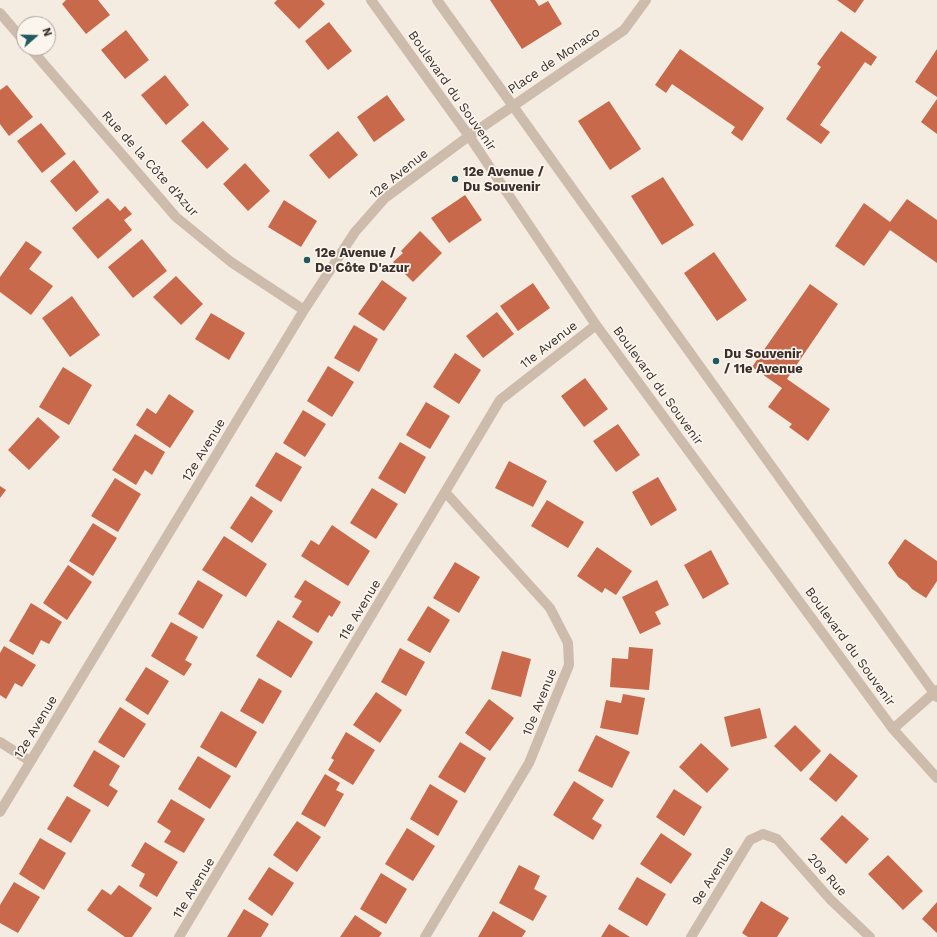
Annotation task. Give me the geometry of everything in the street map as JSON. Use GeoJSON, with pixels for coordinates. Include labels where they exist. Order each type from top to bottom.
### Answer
{"type":"FeatureCollection","features":[{"type":"Feature","properties":{"kind":"street","name":"Boulevard du Souvenir"},"geometry":{"type":"LineString","coordinates":[[371,0],[469,136],[596,325],[894,729],[937,778]]}},
{"type":"Feature","properties":{"kind":"street"},"geometry":{"type":"LineString","coordinates":[[437,0],[936,693],[894,729]]}},
{"type":"Feature","properties":{"kind":"street","name":"Place de Monaco"},"geometry":{"type":"LineString","coordinates":[[469,136],[624,30],[646,0]]}},
{"type":"Feature","properties":{"kind":"street"},"geometry":{"type":"LineString","coordinates":[[0,13],[16,32]]}},
{"type":"Feature","properties":{"kind":"street","name":"Rue de la Côte d'Azur"},"geometry":{"type":"LineString","coordinates":[[37,56],[176,217],[231,262],[304,310]]}},
{"type":"Feature","properties":{"kind":"street","name":"12e Avenue"},"geometry":{"type":"LineString","coordinates":[[0,812],[304,310],[355,232],[386,198],[469,136]]}},
{"type":"Feature","properties":{"kind":"street","name":"11e Avenue"},"geometry":{"type":"LineString","coordinates":[[179,937],[446,493],[500,400],[596,325]]}},
{"type":"Feature","properties":{"kind":"street","name":"10e Avenue"},"geometry":{"type":"LineString","coordinates":[[425,937],[529,763],[569,666],[568,643],[550,608],[446,493]]}},
{"type":"Feature","properties":{"kind":"street"},"geometry":{"type":"LineString","coordinates":[[0,742],[30,761]]}},
{"type":"Feature","properties":{"kind":"street","name":"9e Avenue"},"geometry":{"type":"LineString","coordinates":[[691,937],[750,840],[763,834]]}},
{"type":"Feature","properties":{"kind":"street","name":"20e Rue"},"geometry":{"type":"LineString","coordinates":[[763,834],[777,839],[830,900],[870,937]]}},
{"type":"Feature","properties":{"kind":"building"},"geometry":{"type":"Polygon","coordinates":[[[66,0],[98,0],[110,15],[86,34],[62,4],[66,0]]]}},
{"type":"Feature","properties":{"kind":"building"},"geometry":{"type":"Polygon","coordinates":[[[277,0],[321,0],[325,4],[299,29],[274,3],[277,0]]]}},
{"type":"Feature","properties":{"kind":"building"},"geometry":{"type":"Polygon","coordinates":[[[490,0],[535,0],[539,6],[548,1],[562,24],[522,49],[490,0]]]}},
{"type":"Feature","properties":{"kind":"building"},"geometry":{"type":"Polygon","coordinates":[[[837,0],[864,0],[855,13],[837,0]]]}},
{"type":"Feature","properties":{"kind":"building"},"geometry":{"type":"Polygon","coordinates":[[[329,22],[352,51],[328,70],[305,41],[329,22]]]}},
{"type":"Feature","properties":{"kind":"building"},"geometry":{"type":"Polygon","coordinates":[[[126,30],[149,60],[125,79],[101,50],[126,30]]]}},
{"type":"Feature","properties":{"kind":"building"},"geometry":{"type":"Polygon","coordinates":[[[841,31],[877,57],[871,66],[865,62],[820,125],[830,132],[821,144],[786,119],[821,67],[817,64],[841,31]]]}},
{"type":"Feature","properties":{"kind":"building"},"geometry":{"type":"Polygon","coordinates":[[[680,49],[764,108],[742,141],[731,133],[735,127],[672,84],[666,93],[655,85],[680,49]]]}},
{"type":"Feature","properties":{"kind":"building"},"geometry":{"type":"Polygon","coordinates":[[[937,49],[937,97],[915,82],[937,49]]]}},
{"type":"Feature","properties":{"kind":"building"},"geometry":{"type":"Polygon","coordinates":[[[165,75],[189,105],[166,125],[141,95],[165,75]]]}},
{"type":"Feature","properties":{"kind":"building"},"geometry":{"type":"Polygon","coordinates":[[[7,85],[33,117],[9,136],[0,124],[0,90],[7,85]]]}},
{"type":"Feature","properties":{"kind":"building"},"geometry":{"type":"Polygon","coordinates":[[[387,95],[405,120],[374,142],[357,117],[387,95]]]}},
{"type":"Feature","properties":{"kind":"building"},"geometry":{"type":"Polygon","coordinates":[[[937,99],[937,134],[921,122],[937,99]]]}},
{"type":"Feature","properties":{"kind":"building"},"geometry":{"type":"Polygon","coordinates":[[[609,101],[641,149],[610,170],[578,121],[609,101]]]}},
{"type":"Feature","properties":{"kind":"building"},"geometry":{"type":"Polygon","coordinates":[[[203,121],[229,149],[207,169],[181,141],[203,121]]]}},
{"type":"Feature","properties":{"kind":"building"},"geometry":{"type":"Polygon","coordinates":[[[41,123],[66,154],[42,173],[17,141],[41,123]]]}},
{"type":"Feature","properties":{"kind":"building"},"geometry":{"type":"Polygon","coordinates":[[[338,131],[358,155],[329,179],[309,155],[338,131]]]}},
{"type":"Feature","properties":{"kind":"building"},"geometry":{"type":"Polygon","coordinates":[[[74,160],[99,192],[76,212],[50,181],[74,160]]]}},
{"type":"Feature","properties":{"kind":"building"},"geometry":{"type":"Polygon","coordinates":[[[245,163],[270,191],[248,211],[223,184],[245,163]]]}},
{"type":"Feature","properties":{"kind":"building"},"geometry":{"type":"Polygon","coordinates":[[[663,177],[694,225],[662,245],[631,196],[663,177]]]}},
{"type":"Feature","properties":{"kind":"building"},"geometry":{"type":"Polygon","coordinates":[[[465,195],[482,220],[449,243],[431,218],[465,195]]]}},
{"type":"Feature","properties":{"kind":"building"},"geometry":{"type":"Polygon","coordinates":[[[108,198],[120,211],[125,206],[132,214],[124,220],[132,230],[98,259],[72,228],[108,198]]]}},
{"type":"Feature","properties":{"kind":"building"},"geometry":{"type":"Polygon","coordinates":[[[907,199],[937,220],[937,263],[890,230],[864,266],[835,246],[864,203],[890,222],[907,199]]]}},
{"type":"Feature","properties":{"kind":"building"},"geometry":{"type":"Polygon","coordinates":[[[284,200],[317,221],[301,247],[268,227],[284,200]]]}},
{"type":"Feature","properties":{"kind":"building"},"geometry":{"type":"Polygon","coordinates":[[[420,231],[442,253],[413,282],[393,262],[403,253],[401,251],[420,231]]]}},
{"type":"Feature","properties":{"kind":"building"},"geometry":{"type":"Polygon","coordinates":[[[142,239],[167,271],[133,298],[108,267],[142,239]]]}},
{"type":"Feature","properties":{"kind":"building"},"geometry":{"type":"Polygon","coordinates":[[[26,241],[42,252],[29,269],[53,286],[31,315],[0,292],[0,277],[26,241]]]}},
{"type":"Feature","properties":{"kind":"building"},"geometry":{"type":"Polygon","coordinates":[[[714,252],[747,300],[717,321],[684,273],[714,252]]]}},
{"type":"Feature","properties":{"kind":"building"},"geometry":{"type":"Polygon","coordinates":[[[176,276],[203,304],[181,325],[153,297],[176,276]]]}},
{"type":"Feature","properties":{"kind":"building"},"geometry":{"type":"Polygon","coordinates":[[[382,280],[407,298],[384,331],[358,314],[382,280]]]}},
{"type":"Feature","properties":{"kind":"building"},"geometry":{"type":"Polygon","coordinates":[[[533,283],[550,308],[518,331],[500,306],[533,283]]]}},
{"type":"Feature","properties":{"kind":"building"},"geometry":{"type":"Polygon","coordinates":[[[810,284],[838,304],[787,379],[830,409],[808,441],[789,427],[792,424],[768,407],[782,388],[752,367],[810,284]]]}},
{"type":"Feature","properties":{"kind":"building"},"geometry":{"type":"Polygon","coordinates":[[[72,296],[100,335],[70,357],[42,318],[72,296]]]}},
{"type":"Feature","properties":{"kind":"building"},"geometry":{"type":"Polygon","coordinates":[[[497,312],[514,334],[483,358],[466,336],[497,312]]]}},
{"type":"Feature","properties":{"kind":"building"},"geometry":{"type":"Polygon","coordinates":[[[211,313],[245,333],[229,360],[195,339],[211,313]]]}},
{"type":"Feature","properties":{"kind":"building"},"geometry":{"type":"Polygon","coordinates":[[[354,325],[378,339],[359,372],[334,358],[354,325]]]}},
{"type":"Feature","properties":{"kind":"building"},"geometry":{"type":"Polygon","coordinates":[[[455,353],[481,370],[459,404],[433,387],[455,353]]]}},
{"type":"Feature","properties":{"kind":"building"},"geometry":{"type":"Polygon","coordinates":[[[328,366],[354,382],[332,417],[307,401],[328,366]]]}},
{"type":"Feature","properties":{"kind":"building"},"geometry":{"type":"Polygon","coordinates":[[[63,367],[92,385],[69,425],[39,407],[63,367]]]}},
{"type":"Feature","properties":{"kind":"building"},"geometry":{"type":"Polygon","coordinates":[[[585,378],[608,409],[584,427],[561,396],[585,378]]]}},
{"type":"Feature","properties":{"kind":"building"},"geometry":{"type":"Polygon","coordinates":[[[169,394],[194,411],[170,448],[136,425],[147,408],[156,414],[169,394]]]}},
{"type":"Feature","properties":{"kind":"building"},"geometry":{"type":"Polygon","coordinates":[[[426,402],[450,416],[430,449],[406,435],[426,402]]]}},
{"type":"Feature","properties":{"kind":"building"},"geometry":{"type":"Polygon","coordinates":[[[303,410],[326,424],[305,457],[283,443],[303,410]]]}},
{"type":"Feature","properties":{"kind":"building"},"geometry":{"type":"Polygon","coordinates":[[[38,417],[60,437],[29,470],[8,450],[38,417]]]}},
{"type":"Feature","properties":{"kind":"building"},"geometry":{"type":"Polygon","coordinates":[[[618,424],[640,455],[616,472],[593,441],[618,424]]]}},
{"type":"Feature","properties":{"kind":"building"},"geometry":{"type":"Polygon","coordinates":[[[135,434],[165,452],[152,475],[145,470],[136,485],[112,470],[135,434]]]}},
{"type":"Feature","properties":{"kind":"building"},"geometry":{"type":"Polygon","coordinates":[[[400,442],[426,457],[405,494],[378,478],[400,442]]]}},
{"type":"Feature","properties":{"kind":"building"},"geometry":{"type":"Polygon","coordinates":[[[276,452],[302,467],[281,502],[255,486],[276,452]]]}},
{"type":"Feature","properties":{"kind":"building"},"geometry":{"type":"Polygon","coordinates":[[[509,461],[547,481],[533,507],[495,488],[509,461]]]}},
{"type":"Feature","properties":{"kind":"building"},"geometry":{"type":"Polygon","coordinates":[[[658,477],[677,510],[651,526],[632,492],[658,477]]]}},
{"type":"Feature","properties":{"kind":"building"},"geometry":{"type":"Polygon","coordinates":[[[115,478],[141,494],[118,532],[91,516],[115,478]]]}},
{"type":"Feature","properties":{"kind":"building"},"geometry":{"type":"Polygon","coordinates":[[[0,486],[6,490],[0,498],[0,486]]]}},
{"type":"Feature","properties":{"kind":"building"},"geometry":{"type":"Polygon","coordinates":[[[372,488],[398,504],[376,539],[350,523],[372,488]]]}},
{"type":"Feature","properties":{"kind":"building"},"geometry":{"type":"Polygon","coordinates":[[[251,496],[273,511],[252,543],[230,528],[251,496]]]}},
{"type":"Feature","properties":{"kind":"building"},"geometry":{"type":"Polygon","coordinates":[[[547,500],[584,522],[568,548],[531,526],[547,500]]]}},
{"type":"Feature","properties":{"kind":"building"},"geometry":{"type":"Polygon","coordinates":[[[93,523],[117,538],[93,576],[69,561],[93,523]]]}},
{"type":"Feature","properties":{"kind":"building"},"geometry":{"type":"Polygon","coordinates":[[[332,525],[370,551],[348,586],[301,556],[311,540],[319,545],[332,525]]]}},
{"type":"Feature","properties":{"kind":"building"},"geometry":{"type":"Polygon","coordinates":[[[224,536],[267,564],[246,597],[202,570],[224,536]]]}},
{"type":"Feature","properties":{"kind":"building"},"geometry":{"type":"Polygon","coordinates":[[[905,539],[937,561],[937,581],[926,598],[898,577],[888,563],[905,539]]]}},
{"type":"Feature","properties":{"kind":"building"},"geometry":{"type":"Polygon","coordinates":[[[597,547],[632,571],[616,595],[605,588],[602,593],[577,576],[597,547]]]}},
{"type":"Feature","properties":{"kind":"building"},"geometry":{"type":"Polygon","coordinates":[[[711,550],[729,584],[703,599],[684,565],[711,550]]]}},
{"type":"Feature","properties":{"kind":"building"},"geometry":{"type":"Polygon","coordinates":[[[455,562],[480,577],[459,613],[433,598],[455,562]]]}},
{"type":"Feature","properties":{"kind":"building"},"geometry":{"type":"Polygon","coordinates":[[[68,565],[92,582],[67,620],[43,603],[68,565]]]}},
{"type":"Feature","properties":{"kind":"building"},"geometry":{"type":"Polygon","coordinates":[[[198,580],[223,595],[203,629],[178,614],[198,580]]]}},
{"type":"Feature","properties":{"kind":"building"},"geometry":{"type":"Polygon","coordinates":[[[305,580],[341,602],[332,617],[329,615],[318,633],[292,617],[302,601],[294,597],[305,580]]]}},
{"type":"Feature","properties":{"kind":"building"},"geometry":{"type":"Polygon","coordinates":[[[657,580],[669,605],[655,612],[661,624],[640,634],[622,597],[657,580]]]}},
{"type":"Feature","properties":{"kind":"building"},"geometry":{"type":"Polygon","coordinates":[[[31,603],[62,622],[49,644],[41,640],[33,655],[9,641],[31,603]]]}},
{"type":"Feature","properties":{"kind":"building"},"geometry":{"type":"Polygon","coordinates":[[[428,606],[450,620],[430,653],[407,640],[428,606]]]}},
{"type":"Feature","properties":{"kind":"building"},"geometry":{"type":"Polygon","coordinates":[[[278,620],[313,642],[291,678],[256,656],[278,620]]]}},
{"type":"Feature","properties":{"kind":"building"},"geometry":{"type":"Polygon","coordinates":[[[171,622],[198,637],[185,660],[192,664],[184,676],[151,656],[171,622]]]}},
{"type":"Feature","properties":{"kind":"building"},"geometry":{"type":"Polygon","coordinates":[[[4,646],[36,665],[22,687],[15,683],[6,699],[0,695],[0,653],[4,646]]]}},
{"type":"Feature","properties":{"kind":"building"},"geometry":{"type":"Polygon","coordinates":[[[629,647],[653,649],[649,690],[610,687],[612,658],[628,659],[629,647]]]}},
{"type":"Feature","properties":{"kind":"building"},"geometry":{"type":"Polygon","coordinates":[[[400,648],[425,662],[406,696],[381,682],[400,648]]]}},
{"type":"Feature","properties":{"kind":"building"},"geometry":{"type":"Polygon","coordinates":[[[502,651],[531,659],[521,697],[491,689],[502,651]]]}},
{"type":"Feature","properties":{"kind":"building"},"geometry":{"type":"Polygon","coordinates":[[[146,667],[169,681],[148,715],[125,700],[146,667]]]}},
{"type":"Feature","properties":{"kind":"building"},"geometry":{"type":"Polygon","coordinates":[[[259,678],[282,691],[263,724],[240,711],[259,678]]]}},
{"type":"Feature","properties":{"kind":"building"},"geometry":{"type":"Polygon","coordinates":[[[376,692],[402,710],[380,743],[353,725],[376,692]]]}},
{"type":"Feature","properties":{"kind":"building"},"geometry":{"type":"Polygon","coordinates":[[[623,694],[645,698],[638,735],[600,728],[606,700],[621,703],[623,694]]]}},
{"type":"Feature","properties":{"kind":"building"},"geometry":{"type":"Polygon","coordinates":[[[489,699],[514,718],[490,751],[465,733],[489,699]]]}},
{"type":"Feature","properties":{"kind":"building"},"geometry":{"type":"Polygon","coordinates":[[[120,707],[146,724],[124,758],[98,742],[120,707]]]}},
{"type":"Feature","properties":{"kind":"building"},"geometry":{"type":"Polygon","coordinates":[[[760,708],[767,738],[731,747],[724,717],[760,708]]]}},
{"type":"Feature","properties":{"kind":"building"},"geometry":{"type":"Polygon","coordinates":[[[221,711],[257,732],[236,768],[200,747],[221,711]]]}},
{"type":"Feature","properties":{"kind":"building"},"geometry":{"type":"Polygon","coordinates":[[[795,725],[821,751],[801,772],[774,746],[795,725]]]}},
{"type":"Feature","properties":{"kind":"building"},"geometry":{"type":"Polygon","coordinates":[[[346,732],[375,750],[353,785],[328,770],[334,760],[331,758],[346,732]]]}},
{"type":"Feature","properties":{"kind":"building"},"geometry":{"type":"Polygon","coordinates":[[[596,735],[630,752],[612,788],[578,771],[596,735]]]}},
{"type":"Feature","properties":{"kind":"building"},"geometry":{"type":"Polygon","coordinates":[[[460,742],[486,758],[465,793],[438,777],[460,742]]]}},
{"type":"Feature","properties":{"kind":"building"},"geometry":{"type":"Polygon","coordinates":[[[701,743],[729,769],[707,793],[679,767],[701,743]]]}},
{"type":"Feature","properties":{"kind":"building"},"geometry":{"type":"Polygon","coordinates":[[[94,750],[120,766],[109,785],[118,791],[108,807],[73,786],[94,750]]]}},
{"type":"Feature","properties":{"kind":"building"},"geometry":{"type":"Polygon","coordinates":[[[830,753],[858,776],[836,802],[809,779],[830,753]]]}},
{"type":"Feature","properties":{"kind":"building"},"geometry":{"type":"Polygon","coordinates":[[[198,756],[231,776],[210,809],[178,789],[198,756]]]}},
{"type":"Feature","properties":{"kind":"building"},"geometry":{"type":"Polygon","coordinates":[[[325,774],[340,783],[336,790],[344,794],[325,827],[301,814],[325,774]]]}},
{"type":"Feature","properties":{"kind":"building"},"geometry":{"type":"Polygon","coordinates":[[[574,781],[604,800],[592,819],[602,825],[593,840],[553,815],[574,781]]]}},
{"type":"Feature","properties":{"kind":"building"},"geometry":{"type":"Polygon","coordinates":[[[430,784],[458,801],[438,836],[410,819],[430,784]]]}},
{"type":"Feature","properties":{"kind":"building"},"geometry":{"type":"Polygon","coordinates":[[[674,789],[702,807],[684,836],[656,817],[674,789]]]}},
{"type":"Feature","properties":{"kind":"building"},"geometry":{"type":"Polygon","coordinates":[[[67,796],[91,810],[71,843],[47,829],[67,796]]]}},
{"type":"Feature","properties":{"kind":"building"},"geometry":{"type":"Polygon","coordinates":[[[171,799],[205,819],[184,853],[164,842],[171,831],[157,822],[171,799]]]}},
{"type":"Feature","properties":{"kind":"building"},"geometry":{"type":"Polygon","coordinates":[[[842,815],[869,839],[846,864],[820,839],[842,815]]]}},
{"type":"Feature","properties":{"kind":"building"},"geometry":{"type":"Polygon","coordinates":[[[297,821],[321,837],[297,872],[273,855],[297,821]]]}},
{"type":"Feature","properties":{"kind":"building"},"geometry":{"type":"Polygon","coordinates":[[[407,828],[435,846],[413,881],[385,864],[407,828]]]}},
{"type":"Feature","properties":{"kind":"building"},"geometry":{"type":"Polygon","coordinates":[[[661,833],[692,854],[671,884],[640,864],[661,833]]]}},
{"type":"Feature","properties":{"kind":"building"},"geometry":{"type":"Polygon","coordinates":[[[40,838],[66,853],[44,890],[19,874],[40,838]]]}},
{"type":"Feature","properties":{"kind":"building"},"geometry":{"type":"Polygon","coordinates":[[[145,842],[178,862],[157,897],[139,886],[145,874],[131,866],[145,842]]]}},
{"type":"Feature","properties":{"kind":"building"},"geometry":{"type":"Polygon","coordinates":[[[888,855],[923,891],[903,910],[868,874],[888,855]]]}},
{"type":"Feature","properties":{"kind":"building"},"geometry":{"type":"Polygon","coordinates":[[[519,865],[540,876],[534,889],[547,896],[533,921],[499,903],[519,865]]]}},
{"type":"Feature","properties":{"kind":"building"},"geometry":{"type":"Polygon","coordinates":[[[269,867],[294,883],[272,916],[248,899],[269,867]]]}},
{"type":"Feature","properties":{"kind":"building"},"geometry":{"type":"Polygon","coordinates":[[[381,873],[407,889],[386,924],[360,909],[381,873]]]}},
{"type":"Feature","properties":{"kind":"building"},"geometry":{"type":"Polygon","coordinates":[[[637,877],[666,894],[647,926],[618,909],[637,877]]]}},
{"type":"Feature","properties":{"kind":"building"},"geometry":{"type":"Polygon","coordinates":[[[14,882],[40,897],[18,933],[0,923],[0,905],[14,882]]]}},
{"type":"Feature","properties":{"kind":"building"},"geometry":{"type":"Polygon","coordinates":[[[119,885],[152,908],[132,937],[125,937],[87,910],[102,889],[111,895],[119,885]]]}},
{"type":"Feature","properties":{"kind":"building"},"geometry":{"type":"Polygon","coordinates":[[[761,901],[789,918],[777,937],[748,937],[742,933],[761,901]]]}},
{"type":"Feature","properties":{"kind":"building"},"geometry":{"type":"Polygon","coordinates":[[[937,902],[937,933],[922,919],[937,902]]]}},
{"type":"Feature","properties":{"kind":"building"},"geometry":{"type":"Polygon","coordinates":[[[244,909],[269,924],[261,937],[227,937],[244,909]]]}},
{"type":"Feature","properties":{"kind":"building"},"geometry":{"type":"Polygon","coordinates":[[[493,911],[526,931],[522,937],[478,937],[493,911]]]}},
{"type":"Feature","properties":{"kind":"building"},"geometry":{"type":"Polygon","coordinates":[[[355,915],[382,933],[379,937],[340,937],[355,915]]]}},
{"type":"Feature","properties":{"kind":"building"},"geometry":{"type":"Polygon","coordinates":[[[609,924],[630,937],[601,937],[609,924]]]}},
{"type":"Feature","properties":{"kind":"place","name":"12e Avenue / Du Souvenir"},"geometry":{"type":"Point","coordinates":[455,179]}},
{"type":"Feature","properties":{"kind":"place","name":"12e Avenue / De Côte D'azur"},"geometry":{"type":"Point","coordinates":[307,260]}},
{"type":"Feature","properties":{"kind":"place","name":"Du Souvenir / 11e Avenue"},"geometry":{"type":"Point","coordinates":[716,361]}}]}
